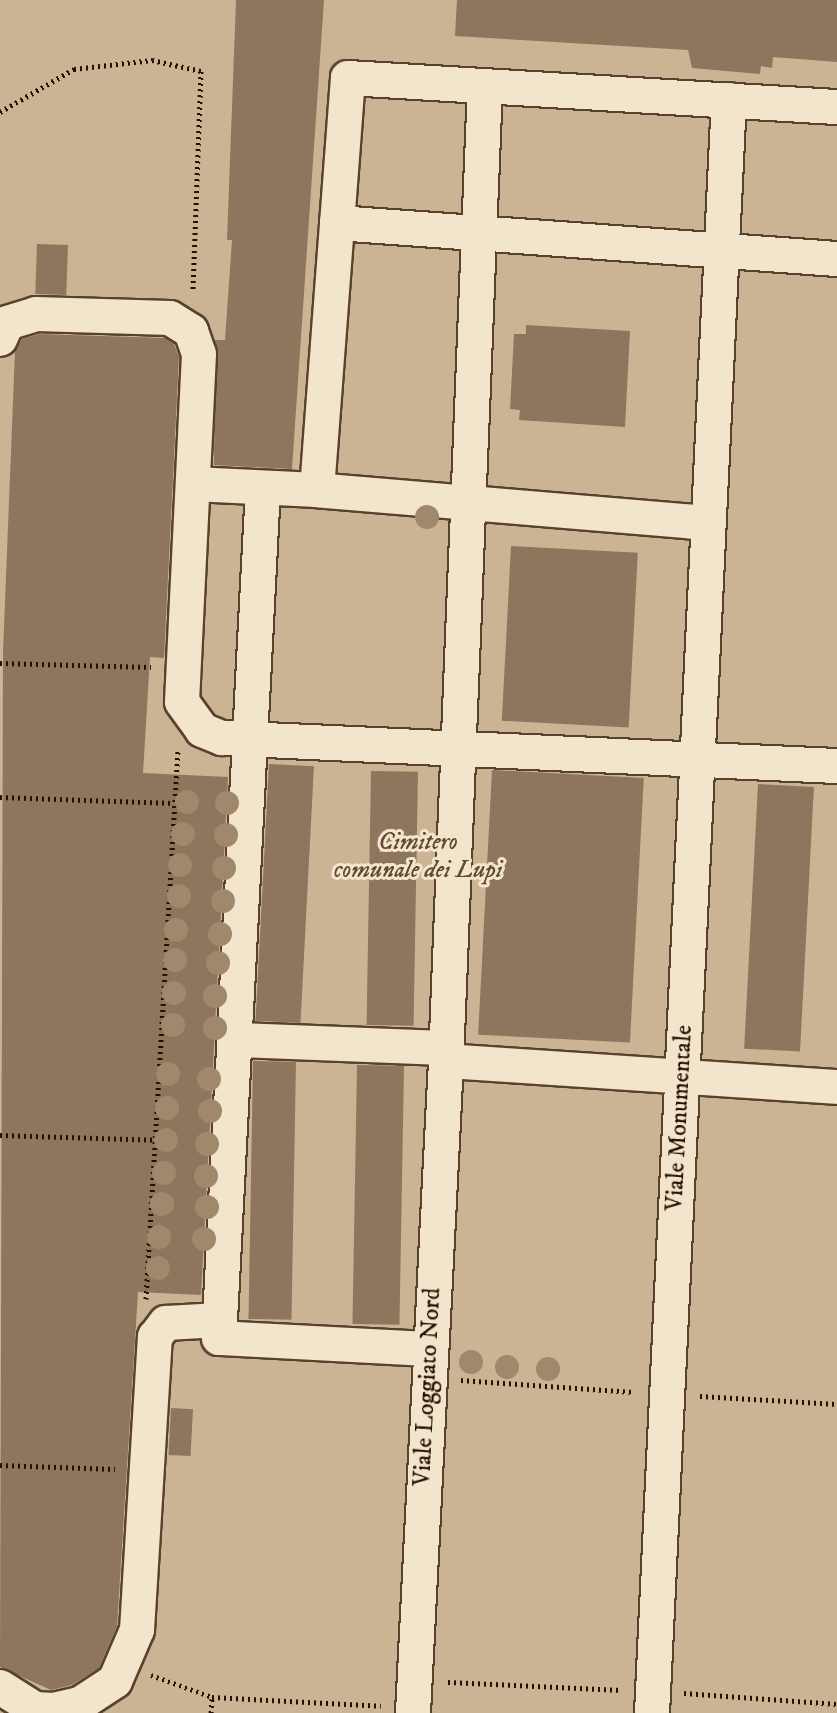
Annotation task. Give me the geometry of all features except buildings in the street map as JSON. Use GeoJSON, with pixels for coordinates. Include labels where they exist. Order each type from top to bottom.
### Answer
{"type":"FeatureCollection","features":[{"type":"Feature","properties":{"kind":"lane"},"geometry":{"type":"LineString","coordinates":[[317,490],[348,78],[837,107]]}},
{"type":"Feature","properties":{"kind":"lane","name":"Viale Loggiato Nord"},"geometry":{"type":"LineString","coordinates":[[413,1710],[446,1055],[485,86]]}},
{"type":"Feature","properties":{"kind":"lane","name":"Viale Monumentale"},"geometry":{"type":"LineString","coordinates":[[652,1713],[729,100]]}},
{"type":"Feature","properties":{"kind":"lane"},"geometry":{"type":"LineString","coordinates":[[337,223],[837,259]]}},
{"type":"Feature","properties":{"kind":"lane"},"geometry":{"type":"LineString","coordinates":[[0,339],[7,323],[36,314],[170,318],[191,331],[199,354],[182,702],[202,730],[222,738],[837,766]]}},
{"type":"Feature","properties":{"kind":"lane"},"geometry":{"type":"LineString","coordinates":[[193,484],[317,490],[708,523]]}},
{"type":"Feature","properties":{"kind":"lane"},"geometry":{"type":"LineString","coordinates":[[263,488],[237,1040],[219,1338],[430,1349]]}},
{"type":"Feature","properties":{"kind":"lane"},"geometry":{"type":"LineString","coordinates":[[237,1040],[446,1055],[682,1079],[837,1087]]}},
{"type":"Feature","properties":{"kind":"lane"},"geometry":{"type":"LineString","coordinates":[[0,1687],[35,1709],[53,1710],[80,1704],[115,1681],[137,1630],[155,1337],[173,1321],[220,1320]]}},
{"type":"Feature","properties":{"kind":"path"},"geometry":{"type":"LineString","coordinates":[[0,112],[74,69],[152,60],[201,71],[191,331]]}},
{"type":"Feature","properties":{"kind":"path"},"geometry":{"type":"LineString","coordinates":[[0,663],[121,666]]}},
{"type":"Feature","properties":{"kind":"path"},"geometry":{"type":"LineString","coordinates":[[146,1306],[173,803],[182,702]]}},
{"type":"Feature","properties":{"kind":"path"},"geometry":{"type":"LineString","coordinates":[[0,797],[173,803]]}},
{"type":"Feature","properties":{"kind":"path"},"geometry":{"type":"LineString","coordinates":[[0,1135],[155,1140]]}},
{"type":"Feature","properties":{"kind":"path"},"geometry":{"type":"LineString","coordinates":[[0,1465],[124,1469]]}},
{"type":"Feature","properties":{"kind":"path"},"geometry":{"type":"LineString","coordinates":[[115,1681],[156,1674],[212,1697],[413,1710]]}},
{"type":"Feature","properties":{"kind":"path"},"geometry":{"type":"LineString","coordinates":[[211,1713],[212,1697]]}},
{"type":"Feature","properties":{"kind":"green space","name":"Cimitero comunale dei Lupi"},"geometry":{"type":"Polygon","coordinates":[[[0,0],[837,0],[837,1713],[0,1713],[0,0]]]}}]}
